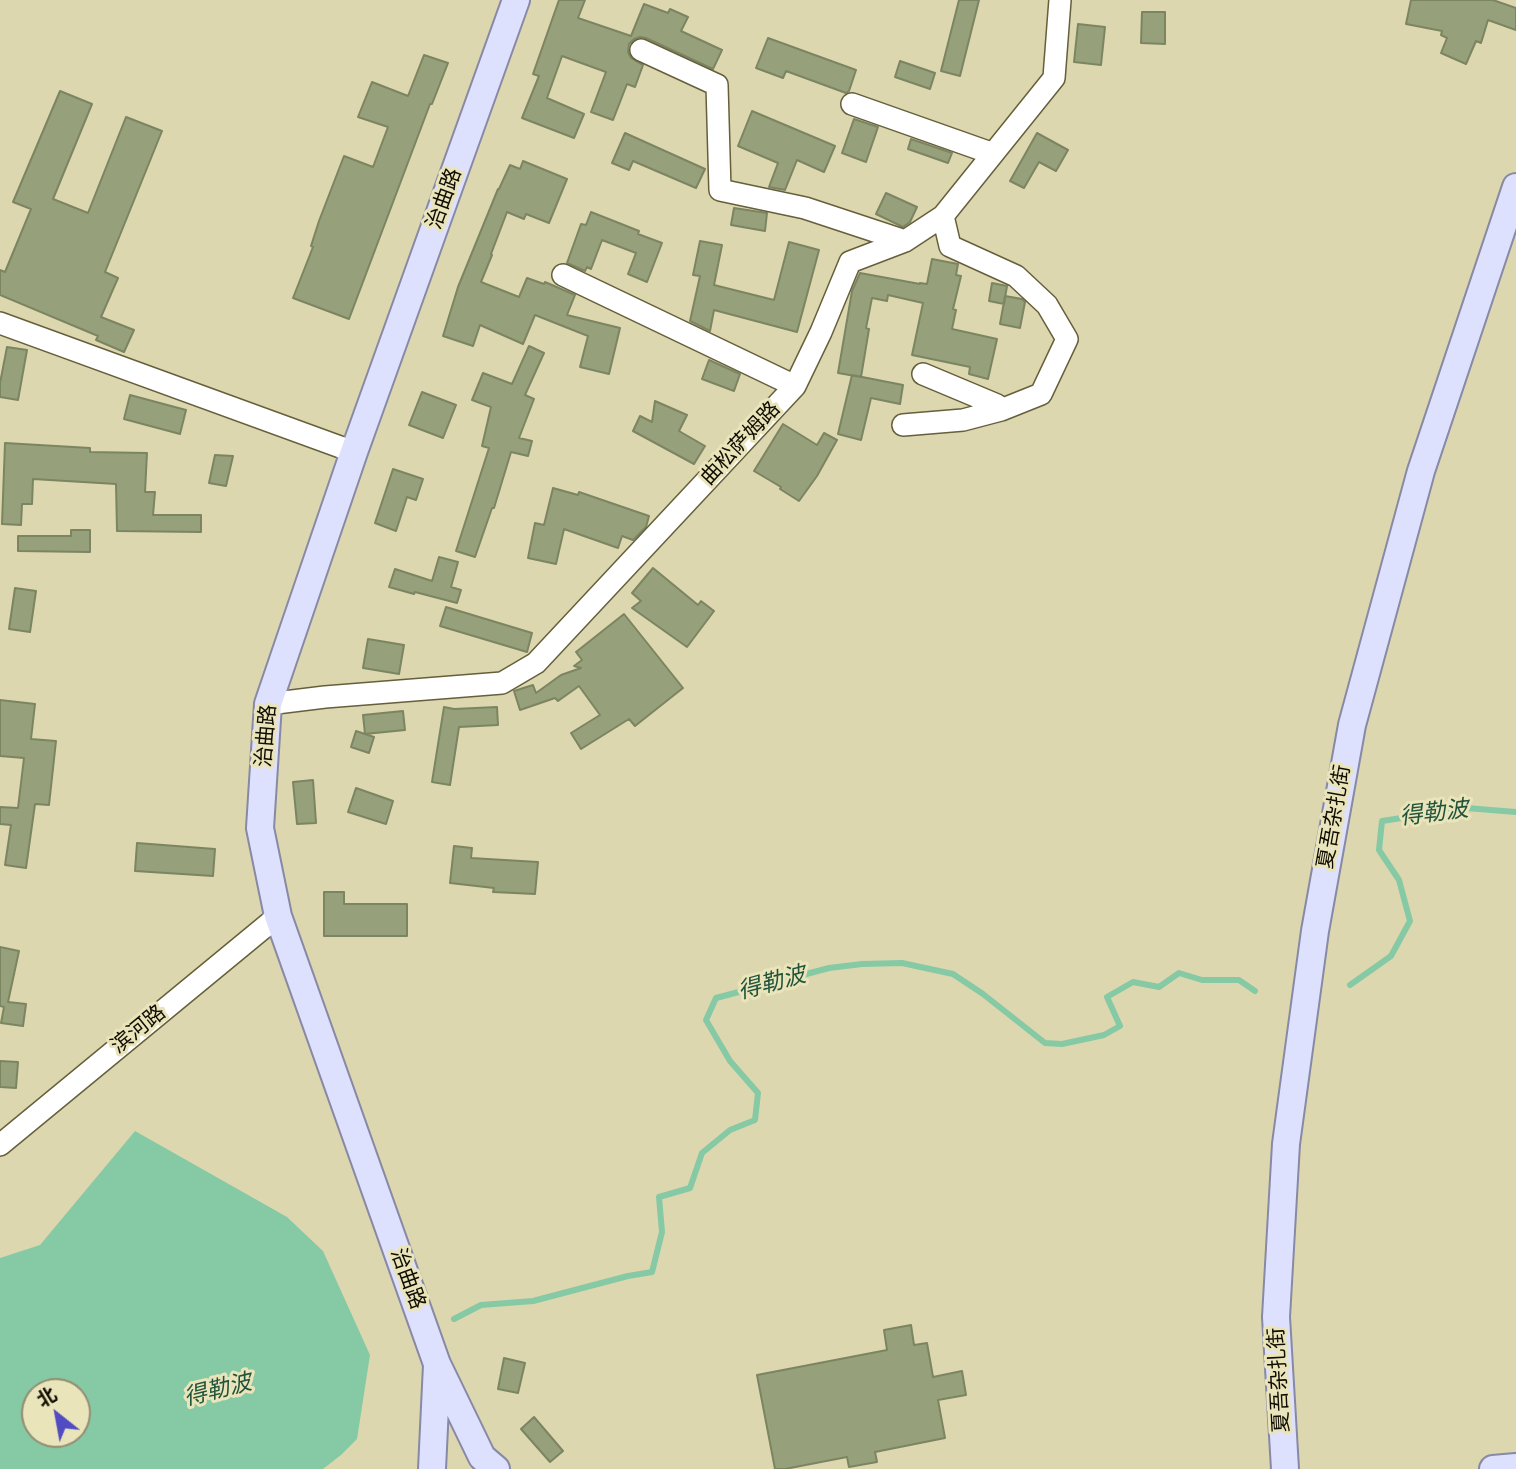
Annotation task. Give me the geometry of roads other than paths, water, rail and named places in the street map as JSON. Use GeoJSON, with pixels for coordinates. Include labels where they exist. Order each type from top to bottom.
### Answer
{"type":"FeatureCollection","features":[{"type":"Feature","properties":{"kind":"main road","name":"治曲路"},"geometry":{"type":"LineString","coordinates":[[496,1469],[482,1457],[437,1364],[278,916],[260,828],[268,704],[354,452],[516,0]]}},
{"type":"Feature","properties":{"kind":"main road","name":"夏吾杂扎街"},"geometry":{"type":"LineString","coordinates":[[1285,1469],[1276,1317],[1286,1144],[1315,931],[1352,725],[1421,471],[1516,187]]}},
{"type":"Feature","properties":{"kind":"main road"},"geometry":{"type":"LineString","coordinates":[[432,1469],[437,1364]]}},
{"type":"Feature","properties":{"kind":"main road"},"geometry":{"type":"LineString","coordinates":[[1493,1469],[1516,1467]]}},
{"type":"Feature","properties":{"kind":"street","name":"曲松萨姆路"},"geometry":{"type":"LineString","coordinates":[[268,704],[502,683],[536,663],[795,386],[850,262],[905,241],[943,216],[1054,78],[1060,0]]}},
{"type":"Feature","properties":{"kind":"street"},"geometry":{"type":"LineString","coordinates":[[641,50],[717,85],[720,190],[805,208],[905,241]]}},
{"type":"Feature","properties":{"kind":"street"},"geometry":{"type":"LineString","coordinates":[[852,104],[988,152]]}},
{"type":"Feature","properties":{"kind":"street"},"geometry":{"type":"LineString","coordinates":[[902,425],[963,420],[1001,410],[1041,394],[1067,339],[1047,305],[1016,276],[950,246],[943,216]]}},
{"type":"Feature","properties":{"kind":"street"},"geometry":{"type":"LineString","coordinates":[[563,275],[795,386]]}},
{"type":"Feature","properties":{"kind":"street"},"geometry":{"type":"LineString","coordinates":[[0,323],[354,452]]}},
{"type":"Feature","properties":{"kind":"street"},"geometry":{"type":"LineString","coordinates":[[923,374],[997,405]]}},
{"type":"Feature","properties":{"kind":"street","name":"滨河路"},"geometry":{"type":"LineString","coordinates":[[0,1145],[278,916]]}},
{"type":"Feature","properties":{"kind":"water"},"geometry":{"type":"Polygon","coordinates":[[[135,1131],[287,1217],[323,1251],[370,1355],[357,1439],[323,1469],[0,1469],[0,1258],[40,1245],[135,1131]]]}},
{"type":"Feature","properties":{"kind":"waterway","name":"得勒波"},"geometry":{"type":"LineString","coordinates":[[1350,985],[1391,956],[1410,921],[1399,880],[1379,850],[1382,821],[1466,808],[1516,812]]}},
{"type":"Feature","properties":{"kind":"waterway","name":"得勒波"},"geometry":{"type":"LineString","coordinates":[[454,1319],[481,1305],[533,1301],[652,1272],[662,1232],[659,1197],[690,1188],[702,1153],[730,1130],[755,1120],[758,1093],[730,1061],[706,1020],[716,998],[829,968],[902,963],[953,974],[1045,1043],[1062,1044],[1104,1035],[1120,1026],[1107,997],[1133,982],[1159,987],[1179,973],[1202,980],[1239,980],[1255,991]]}}]}
